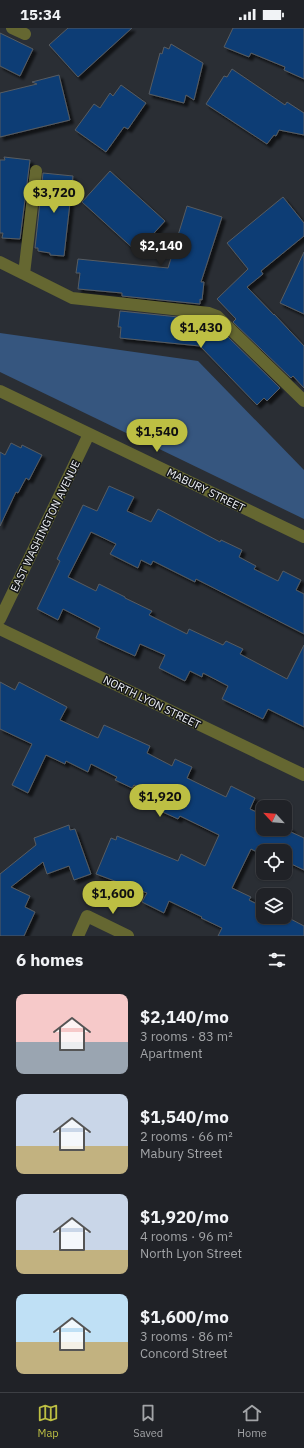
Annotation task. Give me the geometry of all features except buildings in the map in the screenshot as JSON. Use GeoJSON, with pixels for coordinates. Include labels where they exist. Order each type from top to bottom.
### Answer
{"type":"FeatureCollection","features":[{"type":"Feature","properties":{"kind":"street"},"geometry":{"type":"LineString","coordinates":[[12,28],[25,34]]}},
{"type":"Feature","properties":{"kind":"street"},"geometry":{"type":"LineString","coordinates":[[24,274],[36,171]]}},
{"type":"Feature","properties":{"kind":"street"},"geometry":{"type":"LineString","coordinates":[[0,262],[72,298],[217,316],[304,401]]}},
{"type":"Feature","properties":{"kind":"street","name":"MABURY STREET"},"geometry":{"type":"LineString","coordinates":[[0,391],[304,536]]}},
{"type":"Feature","properties":{"kind":"street","name":"EAST WASHINGTON AVENUE"},"geometry":{"type":"LineString","coordinates":[[0,619],[89,434]]}},
{"type":"Feature","properties":{"kind":"street","name":"NORTH LYON STREET"},"geometry":{"type":"LineString","coordinates":[[0,628],[304,775]]}},
{"type":"Feature","properties":{"kind":"street"},"geometry":{"type":"LineString","coordinates":[[78,936],[87,916],[128,936]]}},
{"type":"Feature","properties":{"kind":"shaded area"},"geometry":{"type":"Polygon","coordinates":[[[0,333],[198,361],[304,470],[304,519],[0,372],[0,333]]]}}]}
